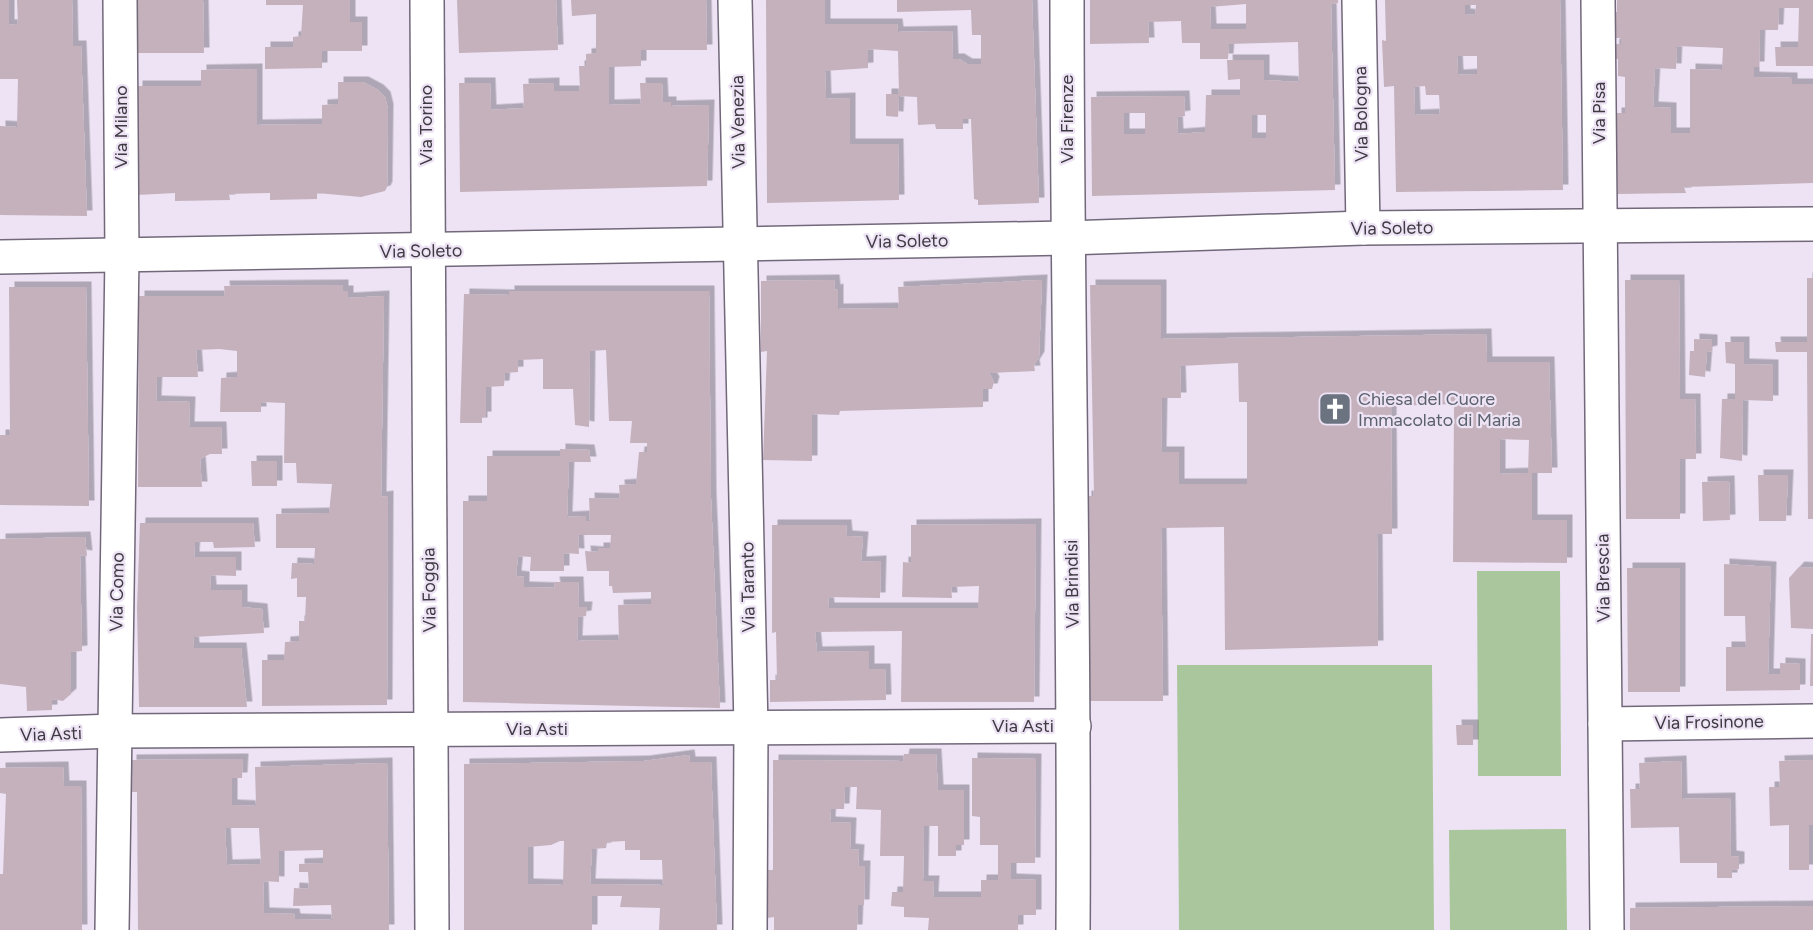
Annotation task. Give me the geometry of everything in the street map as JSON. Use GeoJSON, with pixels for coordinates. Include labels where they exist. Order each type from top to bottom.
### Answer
{"type":"FeatureCollection","features":[{"type":"Feature","properties":{"kind":"street","name":"Via Milano"},"geometry":{"type":"LineString","coordinates":[[120,0],[122,255]]}},
{"type":"Feature","properties":{"kind":"street","name":"Via Torino"},"geometry":{"type":"LineString","coordinates":[[426,0],[426,251]]}},
{"type":"Feature","properties":{"kind":"street","name":"Via Venezia"},"geometry":{"type":"LineString","coordinates":[[735,0],[741,245]]}},
{"type":"Feature","properties":{"kind":"street","name":"Via Firenze"},"geometry":{"type":"LineString","coordinates":[[1067,0],[1067,238]]}},
{"type":"Feature","properties":{"kind":"street","name":"Via Bologna"},"geometry":{"type":"LineString","coordinates":[[1359,0],[1363,228]]}},
{"type":"Feature","properties":{"kind":"street","name":"Via Pisa"},"geometry":{"type":"LineString","coordinates":[[1598,0],[1600,226]]}},
{"type":"Feature","properties":{"kind":"street","name":"Via Soleto"},"geometry":{"type":"LineString","coordinates":[[0,257],[741,245],[1067,238],[1363,228],[1813,224]]}},
{"type":"Feature","properties":{"kind":"street","name":"Via Brescia"},"geometry":{"type":"LineString","coordinates":[[1600,226],[1607,930]]}},
{"type":"Feature","properties":{"kind":"street","name":"Via Brindisi"},"geometry":{"type":"LineString","coordinates":[[1067,238],[1074,726],[1073,930]]}},
{"type":"Feature","properties":{"kind":"street","name":"Via Taranto"},"geometry":{"type":"LineString","coordinates":[[741,245],[751,728],[750,930]]}},
{"type":"Feature","properties":{"kind":"street","name":"Via Foggia"},"geometry":{"type":"LineString","coordinates":[[426,251],[432,930]]}},
{"type":"Feature","properties":{"kind":"street","name":"Via Como"},"geometry":{"type":"LineString","coordinates":[[112,930],[122,255]]}},
{"type":"Feature","properties":{"kind":"street","name":"Via Frosinone"},"geometry":{"type":"LineString","coordinates":[[1605,723],[1813,722]]}},
{"type":"Feature","properties":{"kind":"street","name":"Via Asti"},"geometry":{"type":"LineString","coordinates":[[0,735],[114,731],[1074,726]]}},
{"type":"Feature","properties":{"kind":"green space"},"geometry":{"type":"Polygon","coordinates":[[[1477,571],[1560,571],[1561,776],[1478,776],[1477,571]]]}},
{"type":"Feature","properties":{"kind":"green space"},"geometry":{"type":"Polygon","coordinates":[[[1177,665],[1432,665],[1434,930],[1179,930],[1177,665]]]}},
{"type":"Feature","properties":{"kind":"green space"},"geometry":{"type":"Polygon","coordinates":[[[1566,829],[1567,930],[1450,930],[1449,830],[1566,829]]]}},
{"type":"Feature","properties":{"kind":"building"},"geometry":{"type":"Polygon","coordinates":[[[0,0],[9,0],[9,25],[18,24],[17,0],[72,0],[73,46],[81,46],[87,216],[0,215],[0,126],[17,127],[18,79],[0,79],[0,0]]]}},
{"type":"Feature","properties":{"kind":"building"},"geometry":{"type":"Polygon","coordinates":[[[138,0],[203,0],[204,53],[138,53],[138,0]]]}},
{"type":"Feature","properties":{"kind":"building"},"geometry":{"type":"Polygon","coordinates":[[[266,0],[350,0],[350,22],[362,22],[362,51],[322,51],[322,68],[265,69],[265,47],[293,47],[293,37],[301,36],[303,5],[266,5],[266,0]]]}},
{"type":"Feature","properties":{"kind":"building"},"geometry":{"type":"Polygon","coordinates":[[[457,0],[556,0],[558,50],[459,53],[457,0]]]}},
{"type":"Feature","properties":{"kind":"building"},"geometry":{"type":"Polygon","coordinates":[[[571,0],[706,0],[707,50],[641,50],[641,66],[609,67],[609,105],[641,104],[640,83],[662,83],[663,102],[671,102],[671,106],[709,105],[707,186],[460,192],[459,83],[490,83],[491,110],[524,108],[523,84],[554,83],[554,91],[580,91],[579,66],[586,66],[586,54],[596,53],[596,14],[572,16],[571,0]]]}},
{"type":"Feature","properties":{"kind":"building"},"geometry":{"type":"Polygon","coordinates":[[[766,0],[825,0],[825,24],[897,24],[898,32],[952,31],[953,59],[959,59],[967,64],[981,64],[981,35],[972,35],[971,10],[897,12],[897,0],[1032,0],[1039,203],[978,205],[978,200],[974,199],[971,119],[963,119],[963,129],[936,129],[935,124],[918,125],[917,97],[899,96],[898,117],[886,116],[886,94],[899,94],[898,51],[868,49],[868,68],[825,71],[826,99],[850,98],[850,144],[898,144],[899,200],[767,203],[766,0]]]}},
{"type":"Feature","properties":{"kind":"building"},"geometry":{"type":"Polygon","coordinates":[[[1090,0],[1338,0],[1338,3],[1331,4],[1335,190],[1092,196],[1091,97],[1184,96],[1185,116],[1177,117],[1178,134],[1205,132],[1206,95],[1240,95],[1240,79],[1228,80],[1227,60],[1264,60],[1264,80],[1299,82],[1298,42],[1229,44],[1228,59],[1200,59],[1200,43],[1182,43],[1181,21],[1148,22],[1149,43],[1090,44],[1090,0]],[[1246,4],[1210,7],[1211,29],[1246,29],[1246,4]],[[1124,113],[1124,134],[1145,134],[1145,113],[1124,113]],[[1252,115],[1252,138],[1266,138],[1266,115],[1252,115]]]}},
{"type":"Feature","properties":{"kind":"building"},"geometry":{"type":"Polygon","coordinates":[[[1385,0],[1560,0],[1563,190],[1396,192],[1394,86],[1384,87],[1382,40],[1386,41],[1385,0]],[[1465,5],[1465,14],[1475,15],[1476,5],[1465,5]],[[1457,56],[1458,75],[1477,74],[1477,56],[1457,56]],[[1425,86],[1414,87],[1415,115],[1440,114],[1439,95],[1426,95],[1425,86]]]}},
{"type":"Feature","properties":{"kind":"building"},"geometry":{"type":"Polygon","coordinates":[[[1617,0],[1813,0],[1813,66],[1776,66],[1775,47],[1798,47],[1799,8],[1779,8],[1778,30],[1760,30],[1759,67],[1754,67],[1754,77],[1792,78],[1792,84],[1813,84],[1813,183],[1684,187],[1686,193],[1617,194],[1616,113],[1625,113],[1625,77],[1618,76],[1618,59],[1613,59],[1614,44],[1621,44],[1621,38],[1613,38],[1614,12],[1617,12],[1617,0]],[[1677,46],[1676,69],[1655,68],[1653,107],[1671,108],[1671,133],[1690,133],[1690,69],[1722,70],[1723,48],[1677,46]]]}},
{"type":"Feature","properties":{"kind":"building"},"geometry":{"type":"Polygon","coordinates":[[[257,69],[257,125],[322,124],[322,105],[338,104],[338,82],[363,82],[378,90],[385,97],[388,109],[387,187],[385,191],[361,197],[317,193],[317,199],[270,200],[270,193],[229,194],[230,200],[175,201],[175,193],[137,195],[137,86],[201,86],[201,70],[257,69]]]}},
{"type":"Feature","properties":{"kind":"building"},"geometry":{"type":"Polygon","coordinates":[[[1807,278],[1813,278],[1813,519],[1808,519],[1807,352],[1776,352],[1775,342],[1807,342],[1807,278]]]}},
{"type":"Feature","properties":{"kind":"building"},"geometry":{"type":"Polygon","coordinates":[[[834,280],[835,290],[838,289],[838,309],[899,308],[898,287],[1042,280],[1039,357],[1034,365],[1035,371],[989,373],[994,382],[992,389],[983,389],[983,407],[840,411],[839,415],[812,414],[812,461],[763,460],[767,351],[761,352],[761,281],[834,280]]]}},
{"type":"Feature","properties":{"kind":"building"},"geometry":{"type":"Polygon","coordinates":[[[1625,280],[1679,280],[1680,399],[1695,399],[1696,459],[1680,459],[1680,519],[1626,519],[1625,280]]]}},
{"type":"Feature","properties":{"kind":"building"},"geometry":{"type":"Polygon","coordinates":[[[343,285],[343,291],[348,291],[348,298],[384,296],[381,497],[388,496],[387,705],[262,706],[262,660],[284,660],[285,642],[299,641],[299,621],[305,621],[306,597],[297,597],[297,578],[291,579],[292,563],[314,564],[315,548],[276,548],[276,514],[329,513],[332,484],[297,483],[296,463],[284,463],[285,403],[261,402],[261,412],[220,412],[221,378],[237,377],[237,351],[219,349],[196,350],[198,377],[157,377],[156,401],[190,402],[189,427],[221,427],[222,454],[210,454],[200,459],[202,487],[138,487],[139,296],[225,296],[224,286],[343,285]]]}},
{"type":"Feature","properties":{"kind":"building"},"geometry":{"type":"Polygon","coordinates":[[[1090,285],[1161,285],[1161,339],[1486,334],[1487,362],[1549,362],[1552,473],[1532,473],[1532,520],[1567,520],[1567,563],[1453,562],[1454,404],[1391,406],[1392,534],[1377,534],[1378,646],[1225,650],[1224,527],[1161,528],[1163,701],[1086,701],[1086,496],[1094,496],[1090,285]],[[1238,363],[1180,366],[1181,398],[1162,398],[1161,452],[1179,452],[1179,484],[1247,484],[1247,402],[1239,402],[1238,363]],[[1500,439],[1500,474],[1528,473],[1529,440],[1500,439]]]}},
{"type":"Feature","properties":{"kind":"building"},"geometry":{"type":"Polygon","coordinates":[[[9,287],[86,287],[89,506],[0,505],[0,435],[10,435],[9,287]]]}},
{"type":"Feature","properties":{"kind":"building"},"geometry":{"type":"Polygon","coordinates":[[[509,291],[709,291],[711,498],[720,708],[463,702],[463,501],[487,501],[487,456],[560,456],[560,449],[589,450],[591,462],[569,462],[567,517],[586,516],[586,521],[590,521],[589,498],[620,499],[619,485],[636,484],[639,452],[647,452],[647,443],[630,443],[632,421],[609,421],[606,350],[590,351],[589,427],[575,425],[573,389],[543,389],[543,359],[518,360],[518,372],[505,373],[504,386],[486,387],[486,417],[482,417],[482,423],[460,423],[464,294],[509,295],[509,291]],[[578,535],[579,554],[564,553],[564,571],[530,571],[531,557],[518,556],[516,576],[524,577],[524,587],[555,588],[554,582],[578,582],[579,607],[587,607],[586,616],[578,617],[577,641],[619,640],[618,605],[651,604],[651,592],[613,593],[612,586],[609,586],[609,571],[587,571],[585,551],[598,552],[598,548],[610,548],[611,535],[578,535]]]}},
{"type":"Feature","properties":{"kind":"building"},"geometry":{"type":"Polygon","coordinates":[[[1694,339],[1712,340],[1712,351],[1707,352],[1705,377],[1689,375],[1690,351],[1694,351],[1694,339]]]}},
{"type":"Feature","properties":{"kind":"building"},"geometry":{"type":"Polygon","coordinates":[[[1725,342],[1744,342],[1744,364],[1773,365],[1773,401],[1743,400],[1742,461],[1720,458],[1722,399],[1735,399],[1735,364],[1726,363],[1725,342]]]}},
{"type":"Feature","properties":{"kind":"building"},"geometry":{"type":"Polygon","coordinates":[[[251,461],[277,461],[277,486],[252,486],[251,461]]]}},
{"type":"Feature","properties":{"kind":"building"},"geometry":{"type":"Polygon","coordinates":[[[1758,475],[1788,475],[1786,521],[1759,521],[1758,475]]]}},
{"type":"Feature","properties":{"kind":"building"},"geometry":{"type":"Polygon","coordinates":[[[1729,481],[1730,520],[1703,521],[1702,482],[1729,481]]]}},
{"type":"Feature","properties":{"kind":"building"},"geometry":{"type":"Polygon","coordinates":[[[140,523],[253,523],[255,547],[214,548],[213,542],[195,542],[194,557],[236,557],[236,576],[210,575],[211,590],[242,590],[242,607],[262,609],[264,633],[193,637],[194,648],[241,648],[247,707],[139,707],[137,608],[140,523]]]}},
{"type":"Feature","properties":{"kind":"building"},"geometry":{"type":"Polygon","coordinates":[[[1036,524],[1034,702],[901,702],[902,631],[815,632],[817,652],[869,651],[869,669],[885,669],[886,700],[770,702],[770,680],[777,680],[776,632],[772,633],[772,525],[846,525],[847,536],[863,537],[861,562],[881,561],[880,598],[828,597],[829,608],[978,608],[979,586],[951,587],[952,598],[902,597],[903,562],[911,563],[911,525],[1036,524]]]}},
{"type":"Feature","properties":{"kind":"building"},"geometry":{"type":"Polygon","coordinates":[[[85,537],[87,556],[80,555],[82,651],[71,652],[71,694],[63,701],[52,699],[52,710],[27,711],[26,687],[0,684],[0,539],[85,537]]]}},
{"type":"Feature","properties":{"kind":"building"},"geometry":{"type":"Polygon","coordinates":[[[1724,564],[1771,567],[1768,674],[1780,674],[1780,663],[1800,664],[1800,690],[1726,691],[1726,647],[1746,647],[1745,616],[1724,616],[1724,564]]]}},
{"type":"Feature","properties":{"kind":"building"},"geometry":{"type":"Polygon","coordinates":[[[1799,567],[1813,568],[1813,629],[1791,628],[1789,578],[1799,567]]]}},
{"type":"Feature","properties":{"kind":"building"},"geometry":{"type":"Polygon","coordinates":[[[1627,568],[1680,568],[1680,692],[1628,692],[1627,568]]]}},
{"type":"Feature","properties":{"kind":"building"},"geometry":{"type":"Polygon","coordinates":[[[1811,634],[1813,634],[1813,686],[1810,686],[1811,634]]]}},
{"type":"Feature","properties":{"kind":"building"},"geometry":{"type":"Polygon","coordinates":[[[1456,725],[1473,725],[1473,745],[1457,745],[1456,725]]]}},
{"type":"Feature","properties":{"kind":"building"},"geometry":{"type":"Polygon","coordinates":[[[904,754],[936,754],[938,790],[964,790],[964,845],[956,845],[956,856],[938,856],[938,826],[924,826],[923,881],[934,881],[933,897],[981,897],[981,880],[998,880],[998,845],[980,845],[980,817],[972,816],[972,758],[1036,759],[1035,863],[1011,863],[1011,879],[1036,880],[1036,915],[1018,915],[1018,930],[928,930],[929,918],[904,917],[904,907],[891,906],[892,892],[903,892],[904,856],[880,856],[881,810],[856,809],[857,787],[845,787],[844,809],[831,809],[830,822],[851,823],[850,849],[859,850],[858,866],[865,866],[864,905],[858,905],[857,930],[774,930],[774,917],[767,918],[768,870],[773,870],[773,760],[903,761],[904,754]]]}},
{"type":"Feature","properties":{"kind":"building"},"geometry":{"type":"Polygon","coordinates":[[[689,755],[690,762],[711,762],[717,930],[659,930],[660,908],[620,907],[622,896],[592,896],[592,930],[464,930],[464,764],[644,761],[689,755]],[[564,841],[551,845],[528,847],[528,884],[563,885],[564,841]],[[625,841],[607,842],[606,848],[592,849],[590,884],[663,885],[662,860],[640,860],[640,850],[625,850],[625,841]]]}},
{"type":"Feature","properties":{"kind":"building"},"geometry":{"type":"Polygon","coordinates":[[[243,759],[242,778],[232,778],[232,805],[256,806],[255,767],[387,763],[389,930],[138,930],[137,792],[131,792],[131,760],[243,759]],[[225,828],[227,865],[261,864],[259,828],[225,828]],[[323,850],[279,851],[279,882],[263,881],[264,913],[294,914],[295,919],[332,920],[331,905],[293,906],[294,888],[309,889],[308,872],[299,872],[299,864],[323,863],[323,850]]]}},
{"type":"Feature","properties":{"kind":"building"},"geometry":{"type":"Polygon","coordinates":[[[1813,760],[1813,825],[1809,825],[1809,870],[1789,870],[1789,825],[1770,826],[1769,787],[1780,787],[1779,761],[1813,760]]]}},
{"type":"Feature","properties":{"kind":"building"},"geometry":{"type":"Polygon","coordinates":[[[1681,761],[1682,799],[1730,798],[1731,856],[1739,857],[1739,869],[1732,870],[1732,878],[1717,878],[1717,863],[1680,863],[1679,827],[1631,828],[1630,789],[1640,789],[1639,763],[1681,761]]]}},
{"type":"Feature","properties":{"kind":"building"},"geometry":{"type":"Polygon","coordinates":[[[63,767],[64,786],[81,786],[82,930],[0,930],[0,874],[3,874],[6,794],[0,793],[0,768],[63,767]]]}},
{"type":"Feature","properties":{"kind":"building"},"geometry":{"type":"Polygon","coordinates":[[[1813,906],[1813,930],[1630,930],[1630,908],[1813,906]]]}},
{"type":"Feature","properties":{"kind":"place","name":"Chiesa del Cuore Immacolato di Maria"},"geometry":{"type":"Point","coordinates":[1335,409]}}]}
